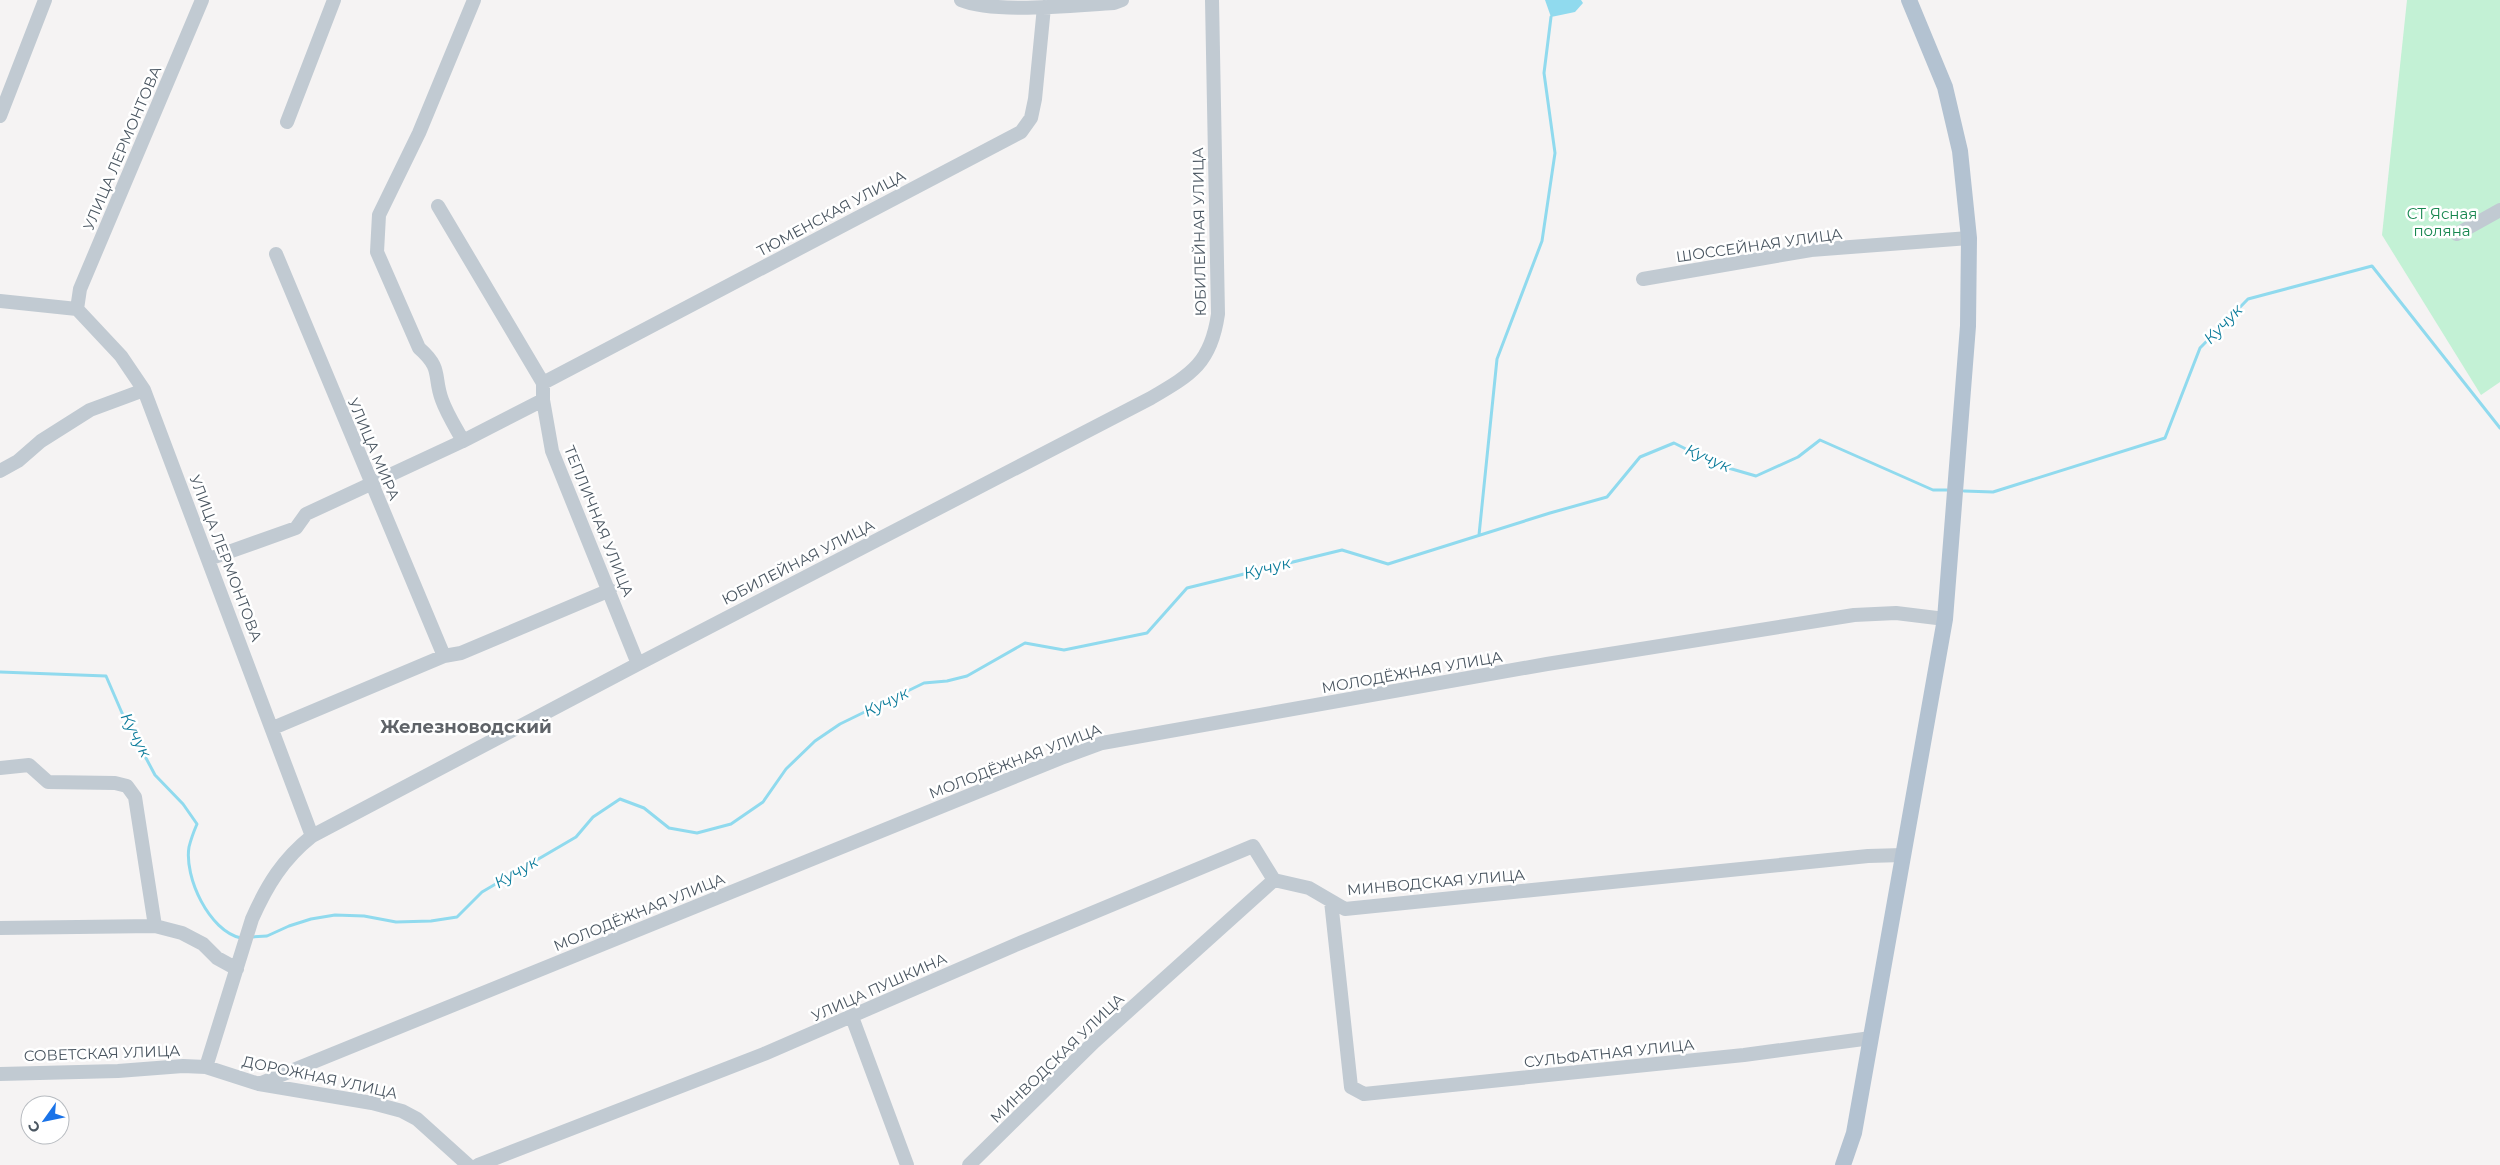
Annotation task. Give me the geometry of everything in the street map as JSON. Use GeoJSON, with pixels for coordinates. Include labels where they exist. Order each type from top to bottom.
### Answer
{"type":"FeatureCollection","features":[{"type":"Feature","properties":{"kind":"main road"},"geometry":{"type":"LineString","coordinates":[[1849,1165],[1945,620],[1968,326],[1969,238],[1966,194],[1953,119],[1945,87],[1909,0]]}},
{"type":"Feature","properties":{"kind":"main road"},"geometry":{"type":"LineString","coordinates":[[1843,1165],[1854,1132]]}},
{"type":"Feature","properties":{"kind":"street"},"geometry":{"type":"LineString","coordinates":[[0,116],[45,0]]}},
{"type":"Feature","properties":{"kind":"street","name":"УЛИЦА ЛЕРМОНТОВА"},"geometry":{"type":"LineString","coordinates":[[202,0],[80,289],[77,310],[121,356],[144,390],[273,728],[312,836]]}},
{"type":"Feature","properties":{"kind":"street"},"geometry":{"type":"LineString","coordinates":[[287,122],[334,0]]}},
{"type":"Feature","properties":{"kind":"street"},"geometry":{"type":"LineString","coordinates":[[464,441],[441,399],[438,375],[430,357],[420,348],[377,252],[379,215],[419,133],[474,0]]}},
{"type":"Feature","properties":{"kind":"street"},"geometry":{"type":"LineString","coordinates":[[961,0],[979,5],[1044,7],[1114,3],[1122,0]]}},
{"type":"Feature","properties":{"kind":"street","name":"ЮБИЛЕЙНАЯ УЛИЦА"},"geometry":{"type":"LineString","coordinates":[[206,1067],[252,919],[267,887],[281,865],[312,836],[638,664],[1143,403],[1174,385],[1194,370],[1206,356],[1215,337],[1218,314],[1212,0]]}},
{"type":"Feature","properties":{"kind":"street","name":"ТЮМЕНСКАЯ УЛИЦА"},"geometry":{"type":"LineString","coordinates":[[543,383],[1021,132],[1031,118],[1035,99],[1044,7]]}},
{"type":"Feature","properties":{"kind":"street"},"geometry":{"type":"LineString","coordinates":[[438,206],[543,383]]}},
{"type":"Feature","properties":{"kind":"street"},"geometry":{"type":"LineString","coordinates":[[2457,234],[2500,210]]}},
{"type":"Feature","properties":{"kind":"street","name":"ШОССЕЙНАЯ УЛИЦА"},"geometry":{"type":"LineString","coordinates":[[1644,279],[1811,250],[1969,238]]}},
{"type":"Feature","properties":{"kind":"street","name":"УЛИЦА МИРА"},"geometry":{"type":"LineString","coordinates":[[276,254],[444,656]]}},
{"type":"Feature","properties":{"kind":"street"},"geometry":{"type":"LineString","coordinates":[[0,301],[77,310]]}},
{"type":"Feature","properties":{"kind":"street","name":"ТЕПЛИЧНАЯ УЛИЦА"},"geometry":{"type":"LineString","coordinates":[[543,383],[543,400],[552,451],[610,590],[638,664]]}},
{"type":"Feature","properties":{"kind":"street"},"geometry":{"type":"LineString","coordinates":[[0,471],[18,461],[41,440],[90,410],[144,390]]}},
{"type":"Feature","properties":{"kind":"street"},"geometry":{"type":"LineString","coordinates":[[209,559],[296,528],[306,514],[464,441],[543,400]]}},
{"type":"Feature","properties":{"kind":"street"},"geometry":{"type":"LineString","coordinates":[[273,728],[444,656],[461,653],[610,590]]}},
{"type":"Feature","properties":{"kind":"street","name":"МОЛОДЁЖНАЯ УЛИЦА"},"geometry":{"type":"LineString","coordinates":[[259,1084],[1102,743],[1547,664],[1854,615],[1896,614],[1945,620]]}},
{"type":"Feature","properties":{"kind":"street"},"geometry":{"type":"LineString","coordinates":[[0,768],[29,765],[48,782],[115,783],[126,786],[135,797],[155,926]]}},
{"type":"Feature","properties":{"kind":"street","name":"УЛИЦА ПУШКИНА"},"geometry":{"type":"LineString","coordinates":[[478,1165],[764,1054],[1020,943],[1253,846],[1274,880]]}},
{"type":"Feature","properties":{"kind":"street","name":"МИНВОДСКАЯ УЛИЦА"},"geometry":{"type":"LineString","coordinates":[[969,1165],[1094,1042],[1274,880],[1309,888],[1345,909],[1868,856],[1903,855]]}},
{"type":"Feature","properties":{"kind":"street","name":"СУЛЬФАТНАЯ УЛИЦА"},"geometry":{"type":"LineString","coordinates":[[1331,901],[1350,1087],[1364,1094],[1744,1055],[1871,1038]]}},
{"type":"Feature","properties":{"kind":"street"},"geometry":{"type":"LineString","coordinates":[[0,928],[155,926],[182,933],[203,944],[217,958],[237,969]]}},
{"type":"Feature","properties":{"kind":"street"},"geometry":{"type":"LineString","coordinates":[[852,1017],[908,1165]]}},
{"type":"Feature","properties":{"kind":"street","name":"СОВЕТСКАЯ УЛИЦА"},"geometry":{"type":"LineString","coordinates":[[0,1074],[118,1071],[183,1066],[206,1067]]}},
{"type":"Feature","properties":{"kind":"street","name":"ДОРОЖНАЯ УЛИЦА"},"geometry":{"type":"LineString","coordinates":[[206,1067],[259,1084],[372,1103],[402,1111],[417,1119],[468,1165]]}},
{"type":"Feature","properties":{"kind":"green space","name":"СТ Ясная поляна"},"geometry":{"type":"Polygon","coordinates":[[[2407,0],[2500,0],[2500,382],[2481,395],[2382,235],[2407,0]]]}},
{"type":"Feature","properties":{"kind":"water"},"geometry":{"type":"Polygon","coordinates":[[[1545,0],[1581,0],[1583,3],[1575,12],[1551,17],[1545,0]]]}},
{"type":"Feature","properties":{"kind":"waterway"},"geometry":{"type":"LineString","coordinates":[[1479,535],[1497,359],[1542,241],[1555,153],[1544,73],[1551,17]]}},
{"type":"Feature","properties":{"kind":"waterway","name":"Кучук"},"geometry":{"type":"LineString","coordinates":[[1964,491],[1993,492],[2165,438],[2200,348],[2248,299],[2372,266],[2500,428]]}},
{"type":"Feature","properties":{"kind":"waterway","name":"Кучук"},"geometry":{"type":"LineString","coordinates":[[250,937],[267,936],[311,919],[335,915],[364,916],[396,922],[431,921],[457,917],[482,892],[576,837],[593,817],[620,799],[644,808],[669,828],[697,833],[731,824],[763,802],[786,769],[815,741],[840,724],[924,683],[947,681],[967,676],[1025,643],[1064,650],[1147,633],[1187,588],[1342,550],[1388,564],[1607,497],[1640,457],[1674,443],[1718,465],[1756,476],[1798,457],[1820,440],[1933,490],[1947,490]]}},
{"type":"Feature","properties":{"kind":"waterway","name":"Кучук"},"geometry":{"type":"LineString","coordinates":[[0,672],[106,676],[122,713],[155,775],[183,804],[197,824],[189,847],[188,859],[195,887],[201,901],[219,925],[229,933],[241,938]]}},
{"type":"Feature","properties":{"kind":"district","name":"Железноводский"},"geometry":{"type":"Point","coordinates":[466,727]}}]}
